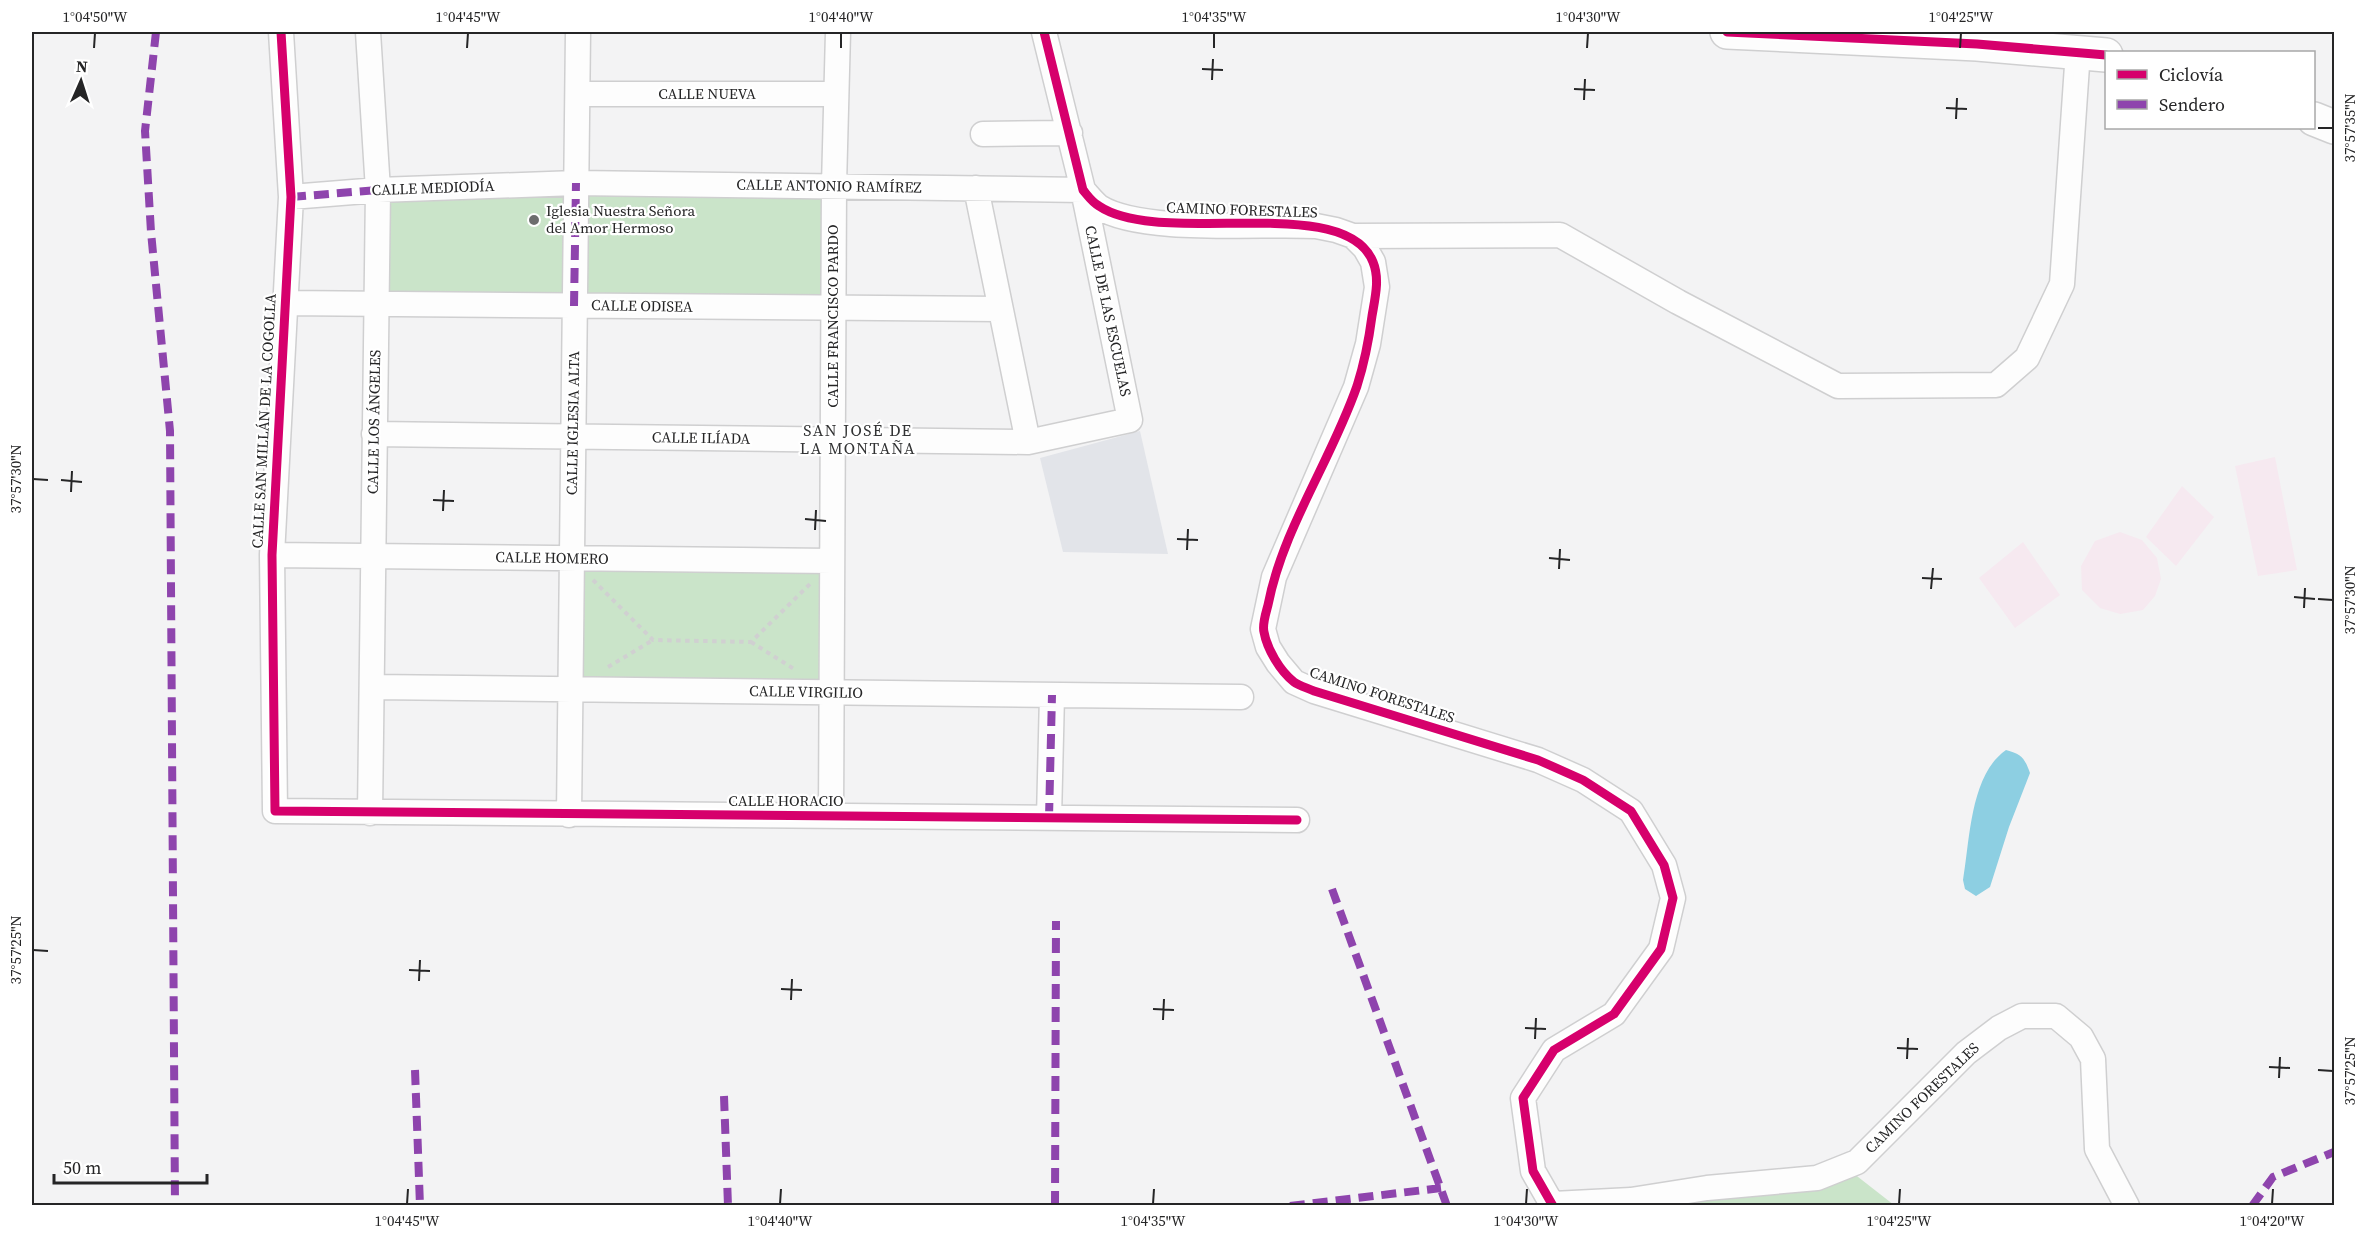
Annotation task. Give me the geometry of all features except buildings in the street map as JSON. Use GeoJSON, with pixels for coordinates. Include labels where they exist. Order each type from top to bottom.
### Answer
{"type":"FeatureCollection","features":[{"type":"Feature","properties":{"kind":"main road"},"geometry":{"type":"LineString","coordinates":[[1727,32],[1977,44],[2092,53]]}},
{"type":"Feature","properties":{"kind":"main road"},"geometry":{"type":"LineString","coordinates":[[2315,120],[2334,127]]}},
{"type":"Feature","properties":{"kind":"street","name":"CALLE SAN MILLÁN DE LA COGOLLA"},"geometry":{"type":"LineString","coordinates":[[275,811],[272,555],[291,197],[281,32]]}},
{"type":"Feature","properties":{"kind":"street","name":"CALLE LOS ÁNGELES"},"geometry":{"type":"LineString","coordinates":[[368,32],[378,190],[370,813]]}},
{"type":"Feature","properties":{"kind":"street","name":"CALLE IGLESIA ALTA"},"geometry":{"type":"LineString","coordinates":[[569,815],[578,32]]}},
{"type":"Feature","properties":{"kind":"street","name":"CALLE FRANCISCO PARDO"},"geometry":{"type":"LineString","coordinates":[[831,816],[834,186],[838,32]]}},
{"type":"Feature","properties":{"kind":"street","name":"CALLE DE LAS ESCUELAS"},"geometry":{"type":"LineString","coordinates":[[1028,442],[1130,420],[1083,190],[1044,32]]}},
{"type":"Feature","properties":{"kind":"street"},"geometry":{"type":"LineString","coordinates":[[1353,237],[1560,235],[1678,302],[1838,386],[1996,384],[2027,358],[2062,284],[2092,53]]}},
{"type":"Feature","properties":{"kind":"street","name":"CALLE NUEVA"},"geometry":{"type":"LineString","coordinates":[[578,94],[836,94]]}},
{"type":"Feature","properties":{"kind":"street"},"geometry":{"type":"LineString","coordinates":[[983,134],[1070,133]]}},
{"type":"Feature","properties":{"kind":"street","name":"CALLE MEDIODÍA"},"geometry":{"type":"LineString","coordinates":[[291,197],[378,190],[576,183]]}},
{"type":"Feature","properties":{"kind":"street","name":"CALLE ANTONIO RAMÍREZ"},"geometry":{"type":"LineString","coordinates":[[576,183],[1083,190]]}},
{"type":"Feature","properties":{"kind":"street"},"geometry":{"type":"LineString","coordinates":[[976,188],[1028,442]]}},
{"type":"Feature","properties":{"kind":"street","name":"CAMINO FORESTALES"},"geometry":{"type":"LineString","coordinates":[[1083,190],[1100,207],[1126,217],[1180,224],[1316,226],[1353,237],[1365,248],[1374,262],[1377,287],[1368,345],[1356,387],[1274,577],[1263,629],[1268,647],[1294,682],[1314,692],[1538,760],[1583,780],[1631,811],[1664,865],[1673,898],[1661,949],[1614,1014],[1554,1050],[1523,1098],[1533,1172],[1553,1205],[1631,1200],[1707,1188],[1816,1178],[1857,1162],[1966,1053],[1999,1028],[2022,1016],[2056,1016],[2081,1037],[2093,1059],[2097,1149],[2127,1206]]}},
{"type":"Feature","properties":{"kind":"street","name":"CALLE ODISEA"},"geometry":{"type":"LineString","coordinates":[[284,303],[1000,309]]}},
{"type":"Feature","properties":{"kind":"street","name":"CALLE ILÍADA"},"geometry":{"type":"LineString","coordinates":[[374,434],[1028,442]]}},
{"type":"Feature","properties":{"kind":"street","name":"CALLE HOMERO"},"geometry":{"type":"LineString","coordinates":[[272,555],[832,561]]}},
{"type":"Feature","properties":{"kind":"street","name":"CALLE VIRGILIO"},"geometry":{"type":"LineString","coordinates":[[372,687],[1241,698]]}},
{"type":"Feature","properties":{"kind":"street"},"geometry":{"type":"LineString","coordinates":[[1049,818],[1052,695]]}},
{"type":"Feature","properties":{"kind":"street","name":"CALLE HORACIO"},"geometry":{"type":"LineString","coordinates":[[275,811],[1297,820]]}},
{"type":"Feature","properties":{"kind":"path"},"geometry":{"type":"LineString","coordinates":[[572,558],[653,640]]}},
{"type":"Feature","properties":{"kind":"path"},"geometry":{"type":"LineString","coordinates":[[751,642],[832,561]]}},
{"type":"Feature","properties":{"kind":"path"},"geometry":{"type":"LineString","coordinates":[[607,667],[653,640],[751,642],[831,692]]}},
{"type":"Feature","properties":{"kind":"shaded area"},"geometry":{"type":"Polygon","coordinates":[[[1140,431],[1168,554],[1063,552],[1040,458],[1140,431]]]}},
{"type":"Feature","properties":{"kind":"shaded area"},"geometry":{"type":"Polygon","coordinates":[[[2275,457],[2297,570],[2258,576],[2235,466],[2275,457]]]}},
{"type":"Feature","properties":{"kind":"shaded area"},"geometry":{"type":"Polygon","coordinates":[[[2182,486],[2214,517],[2176,566],[2146,537],[2182,486]]]}},
{"type":"Feature","properties":{"kind":"shaded area"},"geometry":{"type":"Polygon","coordinates":[[[2120,532],[2142,540],[2157,558],[2161,579],[2155,596],[2143,610],[2120,614],[2100,608],[2082,590],[2081,566],[2095,541],[2120,532]]]}},
{"type":"Feature","properties":{"kind":"shaded area"},"geometry":{"type":"Polygon","coordinates":[[[2023,542],[2060,595],[2015,628],[1979,578],[2023,542]]]}},
{"type":"Feature","properties":{"kind":"green space"},"geometry":{"type":"Polygon","coordinates":[[[834,186],[833,309],[375,304],[378,190],[834,186]]]}},
{"type":"Feature","properties":{"kind":"green space"},"geometry":{"type":"Polygon","coordinates":[[[571,558],[832,561],[831,692],[570,689],[571,558]]]}},
{"type":"Feature","properties":{"kind":"green space"},"geometry":{"type":"Polygon","coordinates":[[[1853,1173],[1894,1205],[1667,1206],[1853,1173]]]}},
{"type":"Feature","properties":{"kind":"water"},"geometry":{"type":"Polygon","coordinates":[[[2006,750],[2022,758],[2030,773],[2009,827],[1990,887],[1976,896],[1965,889],[1963,880],[1970,828],[1978,792],[1985,775],[1994,761],[2006,750]]]}},
{"type":"Feature","properties":{"kind":"marked path"},"geometry":{"type":"LineString","coordinates":[[156,32],[145,131],[151,232],[170,431],[175,1206]]}},
{"type":"Feature","properties":{"kind":"marked path"},"geometry":{"type":"LineString","coordinates":[[574,306],[576,183]]}},
{"type":"Feature","properties":{"kind":"marked path"},"geometry":{"type":"LineString","coordinates":[[291,197],[378,190]]}},
{"type":"Feature","properties":{"kind":"marked path"},"geometry":{"type":"LineString","coordinates":[[1049,818],[1052,695]]}},
{"type":"Feature","properties":{"kind":"marked path"},"geometry":{"type":"LineString","coordinates":[[1332,889],[1447,1206]]}},
{"type":"Feature","properties":{"kind":"marked path"},"geometry":{"type":"LineString","coordinates":[[1055,1206],[1056,921]]}},
{"type":"Feature","properties":{"kind":"marked path"},"geometry":{"type":"LineString","coordinates":[[415,1070],[420,1206]]}},
{"type":"Feature","properties":{"kind":"marked path"},"geometry":{"type":"LineString","coordinates":[[724,1096],[728,1206]]}},
{"type":"Feature","properties":{"kind":"marked path"},"geometry":{"type":"LineString","coordinates":[[2252,1206],[2273,1177],[2334,1152]]}},
{"type":"Feature","properties":{"kind":"marked path"},"geometry":{"type":"LineString","coordinates":[[1290,1206],[1441,1188]]}},
{"type":"Feature","properties":{"kind":"cycle path"},"geometry":{"type":"LineString","coordinates":[[281,32],[291,197],[272,555],[275,811],[1297,820]]}},
{"type":"Feature","properties":{"kind":"cycle path"},"geometry":{"type":"LineString","coordinates":[[1044,32],[1083,190],[1099,206],[1127,218],[1164,222],[1290,224],[1327,229],[1356,241],[1373,262],[1377,282],[1366,351],[1357,386],[1285,549],[1275,577],[1265,618],[1266,639],[1279,666],[1298,685],[1538,760],[1583,780],[1631,811],[1664,865],[1673,898],[1661,949],[1614,1014],[1554,1050],[1523,1098],[1533,1171],[1553,1206]]}},
{"type":"Feature","properties":{"kind":"cycle path"},"geometry":{"type":"LineString","coordinates":[[1727,32],[1977,44],[2105,55]]}},
{"type":"Feature","properties":{"kind":"place","name":"Iglesia Nuestra Señora del Amor Hermoso"},"geometry":{"type":"Point","coordinates":[534,220]}},
{"type":"Feature","properties":{"kind":"district","name":"SAN JOSÉ DE LA MONTAÑA"},"geometry":{"type":"Point","coordinates":[858,439]}}]}
